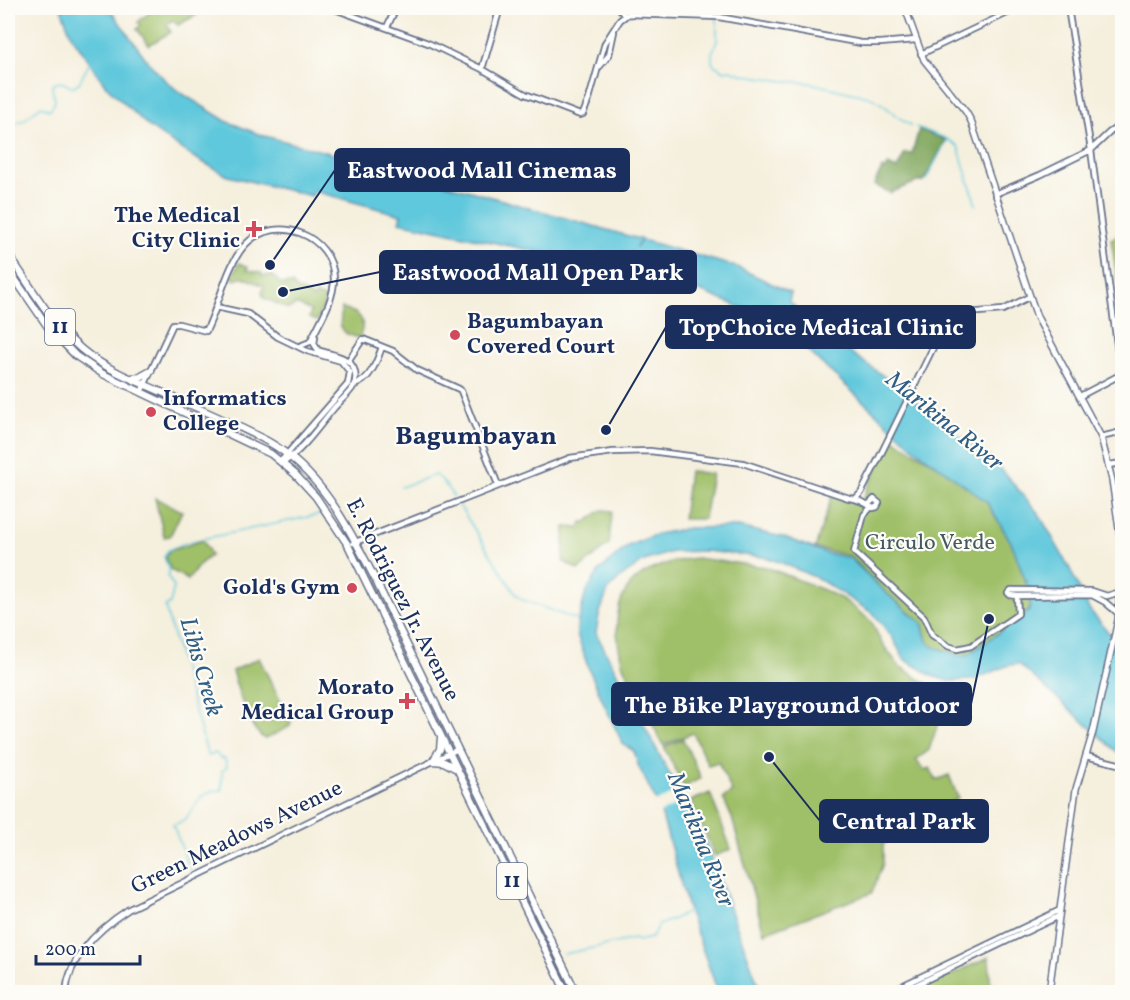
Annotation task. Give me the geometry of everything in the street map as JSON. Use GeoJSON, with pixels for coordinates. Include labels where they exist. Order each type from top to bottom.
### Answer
{"type":"FeatureCollection","features":[{"type":"Feature","properties":{"kind":"main road"},"geometry":{"type":"LineString","coordinates":[[905,8],[921,54],[966,112],[1029,297],[1045,335],[1084,402],[1101,437],[1122,532],[1118,616],[1122,635]]}},
{"type":"Feature","properties":{"kind":"main road","name":"E. Rodriguez Jr. Avenue"},"geometry":{"type":"LineString","coordinates":[[8,254],[68,337],[91,357],[267,441],[290,456],[338,510],[356,541],[576,993]]}},
{"type":"Feature","properties":{"kind":"main road","name":"E. Rodriguez Jr. Avenue"},"geometry":{"type":"LineString","coordinates":[[8,269],[48,327],[75,356],[103,375],[260,447],[282,462],[305,484],[328,512],[348,545],[566,993]]}},
{"type":"Feature","properties":{"kind":"main road"},"geometry":{"type":"LineString","coordinates":[[132,378],[140,377],[151,371]]}},
{"type":"Feature","properties":{"kind":"main road"},"geometry":{"type":"LineString","coordinates":[[1070,378],[1084,402]]}},
{"type":"Feature","properties":{"kind":"main road"},"geometry":{"type":"LineString","coordinates":[[196,419],[200,410]]}},
{"type":"Feature","properties":{"kind":"main road"},"geometry":{"type":"LineString","coordinates":[[1049,993],[1076,789],[1094,732],[1115,634],[1120,625]]}},
{"type":"Feature","properties":{"kind":"main road"},"geometry":{"type":"LineString","coordinates":[[440,733],[440,749],[434,761],[444,762],[458,770]]}},
{"type":"Feature","properties":{"kind":"main road"},"geometry":{"type":"LineString","coordinates":[[496,847],[504,844]]}},
{"type":"Feature","properties":{"kind":"street"},"geometry":{"type":"LineString","coordinates":[[332,8],[428,43],[482,69],[525,94],[580,115],[583,114],[589,102],[600,66],[609,55],[614,32],[624,15]]}},
{"type":"Feature","properties":{"kind":"street"},"geometry":{"type":"LineString","coordinates":[[387,27],[396,8]]}},
{"type":"Feature","properties":{"kind":"street"},"geometry":{"type":"LineString","coordinates":[[482,69],[500,8]]}},
{"type":"Feature","properties":{"kind":"street"},"geometry":{"type":"LineString","coordinates":[[619,8],[624,15]]}},
{"type":"Feature","properties":{"kind":"street"},"geometry":{"type":"LineString","coordinates":[[921,54],[1018,8]]}},
{"type":"Feature","properties":{"kind":"street"},"geometry":{"type":"LineString","coordinates":[[1068,8],[1091,150],[1122,379]]}},
{"type":"Feature","properties":{"kind":"street"},"geometry":{"type":"LineString","coordinates":[[624,15],[717,17],[860,42],[916,40]]}},
{"type":"Feature","properties":{"kind":"street"},"geometry":{"type":"LineString","coordinates":[[995,194],[1091,150],[1122,124]]}},
{"type":"Feature","properties":{"kind":"street"},"geometry":{"type":"LineString","coordinates":[[141,393],[174,324],[206,331],[236,258],[250,240],[262,232],[273,229],[296,231],[307,235],[319,244],[332,267],[333,287],[314,340],[316,348]]}},
{"type":"Feature","properties":{"kind":"street"},"geometry":{"type":"LineString","coordinates":[[856,498],[861,493],[879,458],[946,319],[950,315],[1003,310],[1029,297]]}},
{"type":"Feature","properties":{"kind":"street"},"geometry":{"type":"LineString","coordinates":[[220,298],[224,307]]}},
{"type":"Feature","properties":{"kind":"street"},"geometry":{"type":"LineString","coordinates":[[216,307],[248,314],[276,336],[310,352],[345,364],[352,382]]}},
{"type":"Feature","properties":{"kind":"street"},"geometry":{"type":"LineString","coordinates":[[300,346],[310,342],[320,324]]}},
{"type":"Feature","properties":{"kind":"street"},"geometry":{"type":"LineString","coordinates":[[348,361],[363,339],[393,351],[417,370],[460,390],[498,485]]}},
{"type":"Feature","properties":{"kind":"street"},"geometry":{"type":"LineString","coordinates":[[352,382],[360,383],[367,378],[382,347]]}},
{"type":"Feature","properties":{"kind":"street"},"geometry":{"type":"LineString","coordinates":[[310,352],[316,348]]}},
{"type":"Feature","properties":{"kind":"street"},"geometry":{"type":"LineString","coordinates":[[282,462],[290,456],[352,382],[355,372],[348,361],[316,348]]}},
{"type":"Feature","properties":{"kind":"street"},"geometry":{"type":"LineString","coordinates":[[1082,395],[1116,376],[1122,379]]}},
{"type":"Feature","properties":{"kind":"street"},"geometry":{"type":"LineString","coordinates":[[1101,437],[1122,432]]}},
{"type":"Feature","properties":{"kind":"street"},"geometry":{"type":"LineString","coordinates":[[348,545],[574,457],[613,452],[650,452],[743,463],[849,498],[856,498],[870,506],[864,515],[854,552],[924,617],[932,635],[957,649],[971,646],[1018,614],[1020,593],[1092,593],[1107,599],[1118,616]]}},
{"type":"Feature","properties":{"kind":"street"},"geometry":{"type":"LineString","coordinates":[[1109,465],[1122,463]]}},
{"type":"Feature","properties":{"kind":"street"},"geometry":{"type":"LineString","coordinates":[[1107,599],[1120,595]]}},
{"type":"Feature","properties":{"kind":"street","name":"Green Meadows Avenue"},"geometry":{"type":"LineString","coordinates":[[66,993],[70,972],[83,949],[100,930],[123,913],[458,750]]}},
{"type":"Feature","properties":{"kind":"street"},"geometry":{"type":"LineString","coordinates":[[1086,756],[1122,765]]}},
{"type":"Feature","properties":{"kind":"street"},"geometry":{"type":"LineString","coordinates":[[889,993],[1059,913]]}},
{"type":"Feature","properties":{"kind":"street"},"geometry":{"type":"LineString","coordinates":[[901,993],[1059,913]]}},
{"type":"Feature","properties":{"kind":"green space"},"geometry":{"type":"Polygon","coordinates":[[[155,8],[209,8],[178,25],[172,20],[167,25],[171,32],[149,45],[137,29],[141,25],[138,22],[155,8]]]}},
{"type":"Feature","properties":{"kind":"green space"},"geometry":{"type":"Polygon","coordinates":[[[919,129],[946,140],[924,181],[890,193],[874,185],[882,168],[886,170],[888,165],[897,169],[905,153],[912,154],[919,129]]]}},
{"type":"Feature","properties":{"kind":"green space"},"geometry":{"type":"Polygon","coordinates":[[[1122,234],[1122,311],[1111,239],[1122,234]]]}},
{"type":"Feature","properties":{"kind":"green space"},"geometry":{"type":"Polygon","coordinates":[[[239,263],[248,267],[247,270],[262,273],[262,276],[272,275],[281,284],[292,284],[299,292],[301,290],[314,298],[316,295],[325,298],[317,321],[309,318],[311,311],[296,304],[288,309],[264,298],[262,293],[264,286],[243,277],[235,280],[232,278],[239,263]]]}},
{"type":"Feature","properties":{"kind":"green space"},"geometry":{"type":"Polygon","coordinates":[[[342,308],[354,312],[361,318],[359,338],[347,334],[340,327],[342,308]]]}},
{"type":"Feature","properties":{"kind":"green space","name":"Circulo Verde"},"geometry":{"type":"Polygon","coordinates":[[[892,438],[947,471],[987,502],[1012,544],[1031,596],[1029,611],[969,654],[961,656],[932,646],[927,641],[922,623],[886,593],[850,556],[815,548],[832,496],[861,505],[892,438]]]}},
{"type":"Feature","properties":{"kind":"green space"},"geometry":{"type":"Polygon","coordinates":[[[689,471],[712,474],[704,519],[683,519],[689,471]]]}},
{"type":"Feature","properties":{"kind":"green space"},"geometry":{"type":"Polygon","coordinates":[[[155,498],[182,511],[170,536],[164,537],[155,498]]]}},
{"type":"Feature","properties":{"kind":"green space"},"geometry":{"type":"Polygon","coordinates":[[[602,510],[612,511],[609,544],[578,570],[563,561],[565,527],[580,528],[582,522],[586,522],[602,510]]]}},
{"type":"Feature","properties":{"kind":"green space"},"geometry":{"type":"Polygon","coordinates":[[[203,540],[211,555],[199,565],[188,580],[171,570],[165,558],[169,551],[203,540]]]}},
{"type":"Feature","properties":{"kind":"green space"},"geometry":{"type":"Polygon","coordinates":[[[696,558],[766,567],[844,600],[872,622],[881,642],[899,666],[933,688],[948,694],[929,750],[916,760],[924,770],[930,768],[936,780],[949,775],[958,798],[883,844],[883,863],[872,893],[764,933],[732,818],[723,798],[732,792],[718,762],[708,765],[693,733],[663,745],[623,666],[618,642],[617,622],[620,604],[626,590],[637,578],[672,562],[696,558]]]}},
{"type":"Feature","properties":{"kind":"green space"},"geometry":{"type":"Polygon","coordinates":[[[259,658],[291,722],[289,727],[265,739],[258,733],[248,717],[232,671],[259,658]]]}},
{"type":"Feature","properties":{"kind":"green space"},"geometry":{"type":"Polygon","coordinates":[[[683,739],[701,778],[684,787],[664,747],[683,739]]]}},
{"type":"Feature","properties":{"kind":"green space"},"geometry":{"type":"Polygon","coordinates":[[[710,793],[731,849],[715,856],[691,801],[710,793]]]}},
{"type":"Feature","properties":{"kind":"green space"},"geometry":{"type":"Polygon","coordinates":[[[989,957],[991,992],[915,992],[989,957]]]}},
{"type":"Feature","properties":{"kind":"water","name":"Marikina River"},"geometry":{"type":"Polygon","coordinates":[[[61,8],[109,8],[149,63],[178,91],[226,121],[261,135],[425,178],[737,267],[791,293],[789,301],[821,332],[836,337],[838,343],[906,392],[953,433],[974,444],[995,462],[1039,514],[1069,567],[1089,609],[1110,634],[1122,654],[1122,756],[1019,664],[1009,665],[973,680],[949,681],[932,676],[904,659],[892,637],[874,614],[819,579],[780,562],[763,557],[705,551],[672,552],[644,561],[620,578],[608,590],[599,615],[596,633],[707,846],[761,992],[718,992],[689,912],[660,809],[638,765],[634,751],[623,744],[608,713],[588,667],[577,634],[586,592],[599,571],[628,546],[657,534],[689,528],[738,527],[783,537],[826,553],[850,558],[886,593],[922,623],[927,641],[932,646],[961,656],[969,654],[1029,611],[1031,596],[1012,544],[987,502],[914,448],[775,321],[677,282],[399,222],[401,215],[314,191],[312,196],[228,176],[190,155],[148,126],[106,86],[71,35],[61,8]]]}},
{"type":"Feature","properties":{"kind":"pier"},"geometry":{"type":"Polygon","coordinates":[[[681,790],[687,800],[658,814],[653,803],[681,790]]]}},
{"type":"Feature","properties":{"kind":"waterway"},"geometry":{"type":"LineString","coordinates":[[717,8],[717,41],[712,53],[714,65],[725,71],[810,83],[869,97],[880,102],[911,125]]}},
{"type":"Feature","properties":{"kind":"waterway"},"geometry":{"type":"LineString","coordinates":[[8,122],[24,120],[42,106],[49,110],[55,103],[53,84],[61,82],[72,87],[79,83],[90,62]]}},
{"type":"Feature","properties":{"kind":"waterway"},"geometry":{"type":"LineString","coordinates":[[916,127],[945,138],[958,146],[976,205]]}},
{"type":"Feature","properties":{"kind":"waterway"},"geometry":{"type":"LineString","coordinates":[[926,180],[947,140]]}},
{"type":"Feature","properties":{"kind":"waterway","name":"Libis Creek"},"geometry":{"type":"LineString","coordinates":[[401,487],[435,475],[441,479],[454,497]]}},
{"type":"Feature","properties":{"kind":"waterway","name":"Libis Creek"},"geometry":{"type":"LineString","coordinates":[[459,505],[516,595],[523,600],[577,620]]}},
{"type":"Feature","properties":{"kind":"waterway","name":"Libis Creek"},"geometry":{"type":"LineString","coordinates":[[191,871],[173,825],[188,816],[204,795],[222,790],[222,771],[227,767],[225,759],[220,758],[216,753],[208,756],[165,607],[170,604],[174,587],[168,577],[169,570],[164,557],[168,550],[188,542],[322,514]]}},
{"type":"Feature","properties":{"kind":"waterway"},"geometry":{"type":"LineString","coordinates":[[564,954],[634,939],[638,941],[651,938],[659,925],[689,912]]}},
{"type":"Feature","properties":{"kind":"ferry route"},"geometry":{"type":"LineString","coordinates":[[617,268],[645,237]]}},
{"type":"Feature","properties":{"kind":"place","name":"The Medical City Clinic"},"geometry":{"type":"Point","coordinates":[254,229]}},
{"type":"Feature","properties":{"kind":"place","name":"Eastwood Mall Cinemas"},"geometry":{"type":"Point","coordinates":[270,265]}},
{"type":"Feature","properties":{"kind":"place","name":"Eastwood Mall Open Park"},"geometry":{"type":"Point","coordinates":[283,292]}},
{"type":"Feature","properties":{"kind":"place","name":"Bagumbayan Covered Court"},"geometry":{"type":"Point","coordinates":[455,335]}},
{"type":"Feature","properties":{"kind":"place","name":"Informatics College"},"geometry":{"type":"Point","coordinates":[151,412]}},
{"type":"Feature","properties":{"kind":"place","name":"TopChoice Medical Clinic"},"geometry":{"type":"Point","coordinates":[606,430]}},
{"type":"Feature","properties":{"kind":"place","name":"Gold's Gym"},"geometry":{"type":"Point","coordinates":[352,588]}},
{"type":"Feature","properties":{"kind":"place","name":"The Bike Playground Outdoor"},"geometry":{"type":"Point","coordinates":[989,619]}},
{"type":"Feature","properties":{"kind":"place","name":"Morato Medical Group"},"geometry":{"type":"Point","coordinates":[407,701]}},
{"type":"Feature","properties":{"kind":"place","name":"Central Park"},"geometry":{"type":"Point","coordinates":[769,757]}},
{"type":"Feature","properties":{"kind":"district","name":"Bagumbayan"},"geometry":{"type":"Point","coordinates":[476,437]}}]}
